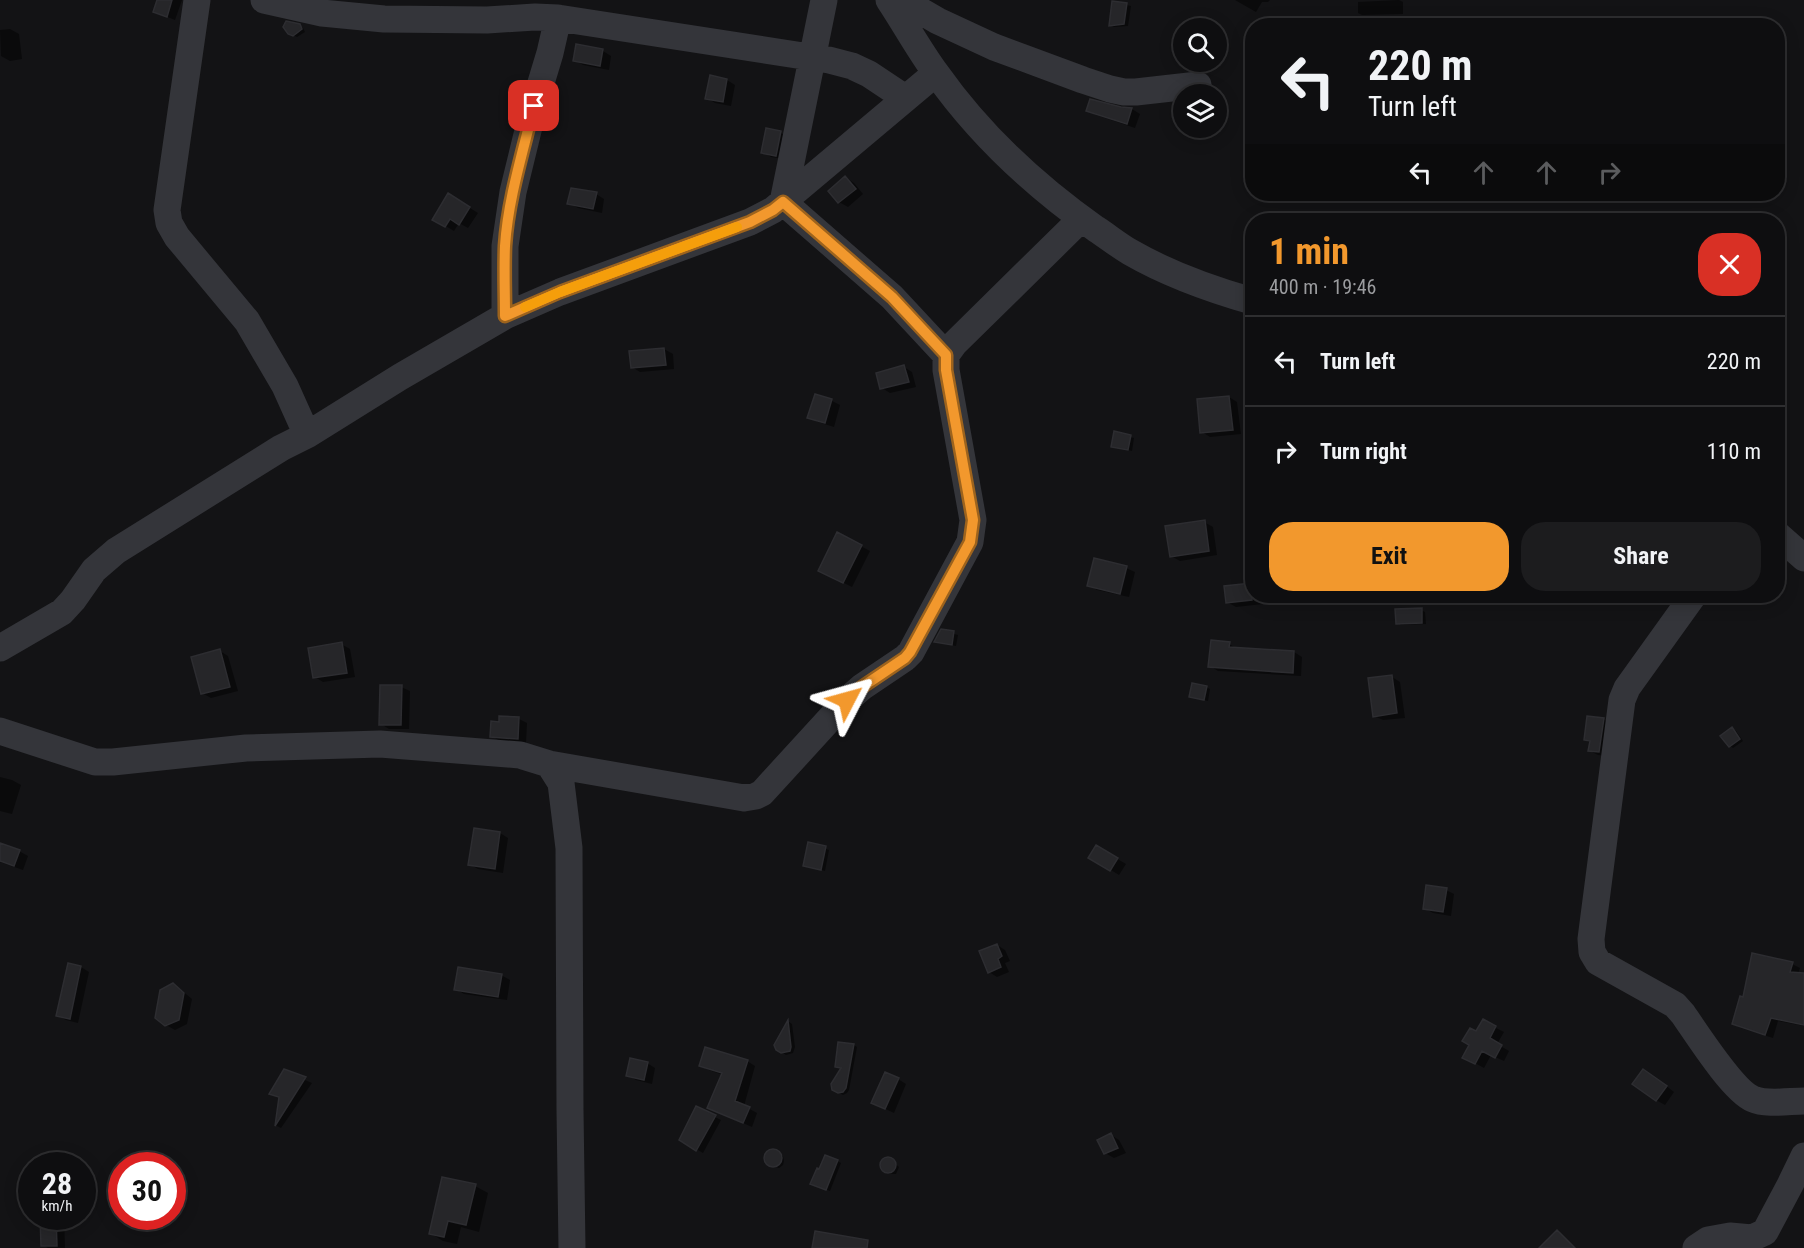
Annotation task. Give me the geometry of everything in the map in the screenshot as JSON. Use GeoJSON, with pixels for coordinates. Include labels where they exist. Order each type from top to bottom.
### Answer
{"type":"FeatureCollection","features":[{"type":"Feature","properties":{"kind":"street"},"geometry":{"type":"LineString","coordinates":[[197,0],[168,210],[169,224],[193,257],[247,321],[285,386],[307,435]]}},
{"type":"Feature","properties":{"kind":"street"},"geometry":{"type":"LineString","coordinates":[[264,0],[322,13],[384,20],[487,20],[535,16],[558,18],[813,57],[852,66],[869,74],[905,98]]}},
{"type":"Feature","properties":{"kind":"street"},"geometry":{"type":"LineString","coordinates":[[783,202],[824,0]]}},
{"type":"Feature","properties":{"kind":"street"},"geometry":{"type":"LineString","coordinates":[[890,0],[936,73],[972,119],[1045,190],[1129,252],[1198,284],[1245,299]]}},
{"type":"Feature","properties":{"kind":"street"},"geometry":{"type":"LineString","coordinates":[[902,0],[938,21],[994,47],[1083,80],[1124,92],[1173,87]]}},
{"type":"Feature","properties":{"kind":"street"},"geometry":{"type":"LineString","coordinates":[[505,316],[505,246],[513,192],[558,18]]}},
{"type":"Feature","properties":{"kind":"street"},"geometry":{"type":"LineString","coordinates":[[0,648],[62,612],[94,570],[116,551],[281,448],[307,435],[400,377],[505,316],[560,292],[750,222],[773,210],[936,73]]}},
{"type":"Feature","properties":{"kind":"street"},"geometry":{"type":"LineString","coordinates":[[783,202],[892,297],[946,355]]}},
{"type":"Feature","properties":{"kind":"street"},"geometry":{"type":"LineString","coordinates":[[0,730],[95,762],[246,748],[380,744],[520,755],[549,764],[744,798],[762,794],[847,700],[910,652],[972,535],[973,520],[946,370],[946,355],[954,344],[1082,219]]}},
{"type":"Feature","properties":{"kind":"street"},"geometry":{"type":"LineString","coordinates":[[1785,541],[1804,558]]}},
{"type":"Feature","properties":{"kind":"street"},"geometry":{"type":"LineString","coordinates":[[1688,603],[1627,688],[1622,700],[1591,939],[1592,952],[1598,962],[1675,1005],[1735,1085],[1746,1095],[1761,1101],[1804,1101]]}},
{"type":"Feature","properties":{"kind":"street"},"geometry":{"type":"LineString","coordinates":[[549,764],[561,783],[568,848],[572,1248]]}},
{"type":"Feature","properties":{"kind":"street"},"geometry":{"type":"LineString","coordinates":[[1696,1248],[1707,1240],[1730,1236],[1752,1238],[1765,1232],[1804,1156]]}},
{"type":"Feature","properties":{"kind":"building"},"geometry":{"type":"Polygon","coordinates":[[[157,0],[172,0],[167,17],[153,12],[157,0]]]}},
{"type":"Feature","properties":{"kind":"building"},"geometry":{"type":"Polygon","coordinates":[[[1112,1],[1127,3],[1124,24],[1109,26],[1112,1]]]}},
{"type":"Feature","properties":{"kind":"building"},"geometry":{"type":"Polygon","coordinates":[[[286,21],[300,24],[302,29],[293,36],[288,34],[283,27],[286,21]]]}},
{"type":"Feature","properties":{"kind":"building"},"geometry":{"type":"Polygon","coordinates":[[[576,44],[603,49],[600,66],[573,61],[576,44]]]}},
{"type":"Feature","properties":{"kind":"building"},"geometry":{"type":"Polygon","coordinates":[[[710,75],[727,79],[723,102],[705,99],[710,75]]]}},
{"type":"Feature","properties":{"kind":"building"},"geometry":{"type":"Polygon","coordinates":[[[1090,99],[1132,108],[1127,124],[1086,111],[1090,99]]]}},
{"type":"Feature","properties":{"kind":"building"},"geometry":{"type":"Polygon","coordinates":[[[766,128],[781,131],[776,156],[761,153],[766,128]]]}},
{"type":"Feature","properties":{"kind":"building"},"geometry":{"type":"Polygon","coordinates":[[[845,176],[856,189],[838,203],[828,191],[845,176]]]}},
{"type":"Feature","properties":{"kind":"building"},"geometry":{"type":"Polygon","coordinates":[[[571,188],[597,192],[593,209],[567,204],[571,188]]]}},
{"type":"Feature","properties":{"kind":"building"},"geometry":{"type":"Polygon","coordinates":[[[448,193],[470,207],[459,225],[450,219],[445,227],[432,220],[448,193]]]}},
{"type":"Feature","properties":{"kind":"building"},"geometry":{"type":"Polygon","coordinates":[[[664,348],[666,365],[631,368],[629,351],[664,348]]]}},
{"type":"Feature","properties":{"kind":"building"},"geometry":{"type":"Polygon","coordinates":[[[904,365],[909,382],[880,389],[876,373],[904,365]]]}},
{"type":"Feature","properties":{"kind":"building"},"geometry":{"type":"Polygon","coordinates":[[[815,394],[832,399],[825,423],[807,418],[815,394]]]}},
{"type":"Feature","properties":{"kind":"building"},"geometry":{"type":"Polygon","coordinates":[[[1229,396],[1233,430],[1200,433],[1197,399],[1229,396]]]}},
{"type":"Feature","properties":{"kind":"building"},"geometry":{"type":"Polygon","coordinates":[[[1114,431],[1131,435],[1128,450],[1111,447],[1114,431]]]}},
{"type":"Feature","properties":{"kind":"building"},"geometry":{"type":"Polygon","coordinates":[[[1205,520],[1209,551],[1170,557],[1165,526],[1205,520]]]}},
{"type":"Feature","properties":{"kind":"building"},"geometry":{"type":"Polygon","coordinates":[[[837,532],[862,545],[843,583],[818,571],[837,532]]]}},
{"type":"Feature","properties":{"kind":"building"},"geometry":{"type":"Polygon","coordinates":[[[1094,558],[1127,566],[1120,594],[1087,586],[1094,558]]]}},
{"type":"Feature","properties":{"kind":"building"},"geometry":{"type":"Polygon","coordinates":[[[1245,584],[1245,601],[1226,603],[1224,586],[1245,584]]]}},
{"type":"Feature","properties":{"kind":"building"},"geometry":{"type":"Polygon","coordinates":[[[1422,608],[1422,623],[1396,624],[1395,609],[1422,608]]]}},
{"type":"Feature","properties":{"kind":"building"},"geometry":{"type":"Polygon","coordinates":[[[941,629],[954,631],[952,645],[934,642],[941,629]]]}},
{"type":"Feature","properties":{"kind":"building"},"geometry":{"type":"Polygon","coordinates":[[[1211,640],[1230,642],[1229,647],[1294,651],[1293,673],[1208,667],[1211,640]]]}},
{"type":"Feature","properties":{"kind":"building"},"geometry":{"type":"Polygon","coordinates":[[[342,642],[347,673],[313,678],[308,648],[342,642]]]}},
{"type":"Feature","properties":{"kind":"building"},"geometry":{"type":"Polygon","coordinates":[[[220,649],[230,687],[201,694],[191,657],[220,649]]]}},
{"type":"Feature","properties":{"kind":"building"},"geometry":{"type":"Polygon","coordinates":[[[1392,675],[1397,713],[1373,717],[1368,678],[1392,675]]]}},
{"type":"Feature","properties":{"kind":"building"},"geometry":{"type":"Polygon","coordinates":[[[1192,683],[1207,686],[1204,700],[1189,697],[1192,683]]]}},
{"type":"Feature","properties":{"kind":"building"},"geometry":{"type":"Polygon","coordinates":[[[380,685],[402,685],[401,725],[379,725],[380,685]]]}},
{"type":"Feature","properties":{"kind":"building"},"geometry":{"type":"Polygon","coordinates":[[[499,716],[519,717],[518,739],[490,737],[491,721],[499,722],[499,716]]]}},
{"type":"Feature","properties":{"kind":"building"},"geometry":{"type":"Polygon","coordinates":[[[1587,716],[1604,718],[1599,752],[1588,751],[1590,741],[1584,740],[1587,716]]]}},
{"type":"Feature","properties":{"kind":"building"},"geometry":{"type":"Polygon","coordinates":[[[1732,727],[1740,739],[1729,747],[1720,736],[1732,727]]]}},
{"type":"Feature","properties":{"kind":"building"},"geometry":{"type":"Polygon","coordinates":[[[474,828],[500,832],[495,869],[468,865],[474,828]]]}},
{"type":"Feature","properties":{"kind":"building"},"geometry":{"type":"Polygon","coordinates":[[[808,842],[826,846],[821,870],[803,866],[808,842]]]}},
{"type":"Feature","properties":{"kind":"building"},"geometry":{"type":"Polygon","coordinates":[[[0,843],[20,850],[14,866],[0,861],[0,843]]]}},
{"type":"Feature","properties":{"kind":"building"},"geometry":{"type":"Polygon","coordinates":[[[1096,845],[1118,858],[1110,871],[1088,858],[1096,845]]]}},
{"type":"Feature","properties":{"kind":"building"},"geometry":{"type":"Polygon","coordinates":[[[1426,885],[1447,888],[1443,912],[1423,909],[1426,885]]]}},
{"type":"Feature","properties":{"kind":"building"},"geometry":{"type":"Polygon","coordinates":[[[997,944],[1002,956],[998,959],[1001,967],[988,973],[979,951],[997,944]]]}},
{"type":"Feature","properties":{"kind":"building"},"geometry":{"type":"Polygon","coordinates":[[[1752,953],[1793,962],[1790,972],[1804,973],[1804,1025],[1771,1018],[1765,1035],[1732,1024],[1740,996],[1743,997],[1752,953]]]}},
{"type":"Feature","properties":{"kind":"building"},"geometry":{"type":"Polygon","coordinates":[[[68,963],[81,966],[70,1019],[56,1016],[68,963]]]}},
{"type":"Feature","properties":{"kind":"building"},"geometry":{"type":"Polygon","coordinates":[[[458,967],[502,974],[498,997],[454,990],[458,967]]]}},
{"type":"Feature","properties":{"kind":"building"},"geometry":{"type":"Polygon","coordinates":[[[173,983],[184,993],[179,1020],[165,1026],[155,1018],[160,990],[173,983]]]}},
{"type":"Feature","properties":{"kind":"building"},"geometry":{"type":"Polygon","coordinates":[[[1483,1019],[1496,1026],[1490,1038],[1502,1045],[1495,1058],[1482,1051],[1475,1064],[1462,1058],[1469,1045],[1462,1041],[1470,1028],[1476,1031],[1483,1019]]]}},
{"type":"Feature","properties":{"kind":"building"},"geometry":{"type":"Polygon","coordinates":[[[788,1020],[791,1047],[790,1051],[781,1053],[774,1045],[788,1020]]]}},
{"type":"Feature","properties":{"kind":"building"},"geometry":{"type":"Polygon","coordinates":[[[838,1042],[854,1044],[846,1088],[843,1092],[838,1093],[832,1090],[831,1084],[841,1068],[835,1067],[838,1042]]]}},
{"type":"Feature","properties":{"kind":"building"},"geometry":{"type":"Polygon","coordinates":[[[705,1047],[748,1060],[735,1101],[750,1107],[743,1123],[707,1108],[722,1073],[699,1066],[705,1047]]]}},
{"type":"Feature","properties":{"kind":"building"},"geometry":{"type":"Polygon","coordinates":[[[630,1058],[648,1062],[644,1080],[626,1076],[630,1058]]]}},
{"type":"Feature","properties":{"kind":"building"},"geometry":{"type":"Polygon","coordinates":[[[284,1069],[306,1077],[275,1126],[279,1097],[269,1094],[284,1069]]]}},
{"type":"Feature","properties":{"kind":"building"},"geometry":{"type":"Polygon","coordinates":[[[1643,1069],[1667,1086],[1656,1101],[1632,1084],[1643,1069]]]}},
{"type":"Feature","properties":{"kind":"building"},"geometry":{"type":"Polygon","coordinates":[[[885,1072],[899,1078],[885,1109],[871,1103],[885,1072]]]}},
{"type":"Feature","properties":{"kind":"building"},"geometry":{"type":"Polygon","coordinates":[[[696,1106],[716,1115],[696,1151],[679,1140],[696,1106]]]}},
{"type":"Feature","properties":{"kind":"building"},"geometry":{"type":"Polygon","coordinates":[[[1111,1133],[1118,1148],[1104,1154],[1097,1140],[1111,1133]]]}},
{"type":"Feature","properties":{"kind":"building"},"geometry":{"type":"Polygon","coordinates":[[[773,1149],[779,1152],[782,1158],[779,1164],[773,1167],[767,1164],[764,1158],[767,1152],[773,1149]]]}},
{"type":"Feature","properties":{"kind":"building"},"geometry":{"type":"Polygon","coordinates":[[[825,1155],[838,1160],[826,1190],[810,1184],[825,1155]]]}},
{"type":"Feature","properties":{"kind":"building"},"geometry":{"type":"Polygon","coordinates":[[[885,1157],[891,1157],[896,1165],[894,1171],[885,1173],[880,1168],[880,1162],[885,1157]]]}},
{"type":"Feature","properties":{"kind":"building"},"geometry":{"type":"Polygon","coordinates":[[[442,1177],[476,1184],[466,1225],[448,1221],[444,1237],[429,1234],[442,1177]]]}},
{"type":"Feature","properties":{"kind":"building"},"geometry":{"type":"Polygon","coordinates":[[[40,1230],[56,1230],[57,1246],[41,1246],[40,1230]]]}},
{"type":"Feature","properties":{"kind":"building"},"geometry":{"type":"Polygon","coordinates":[[[1557,1230],[1575,1248],[1539,1248],[1557,1230]]]}},
{"type":"Feature","properties":{"kind":"building"},"geometry":{"type":"Polygon","coordinates":[[[815,1231],[868,1240],[867,1248],[812,1248],[815,1231]]]}},
{"type":"Feature","properties":{"kind":"slow traffic"},"geometry":{"type":"LineString","coordinates":[[525,307],[737,227]]}},
{"type":"Feature","properties":{"kind":"route"},"geometry":{"type":"LineString","coordinates":[[534,106],[513,192],[507,231],[505,316],[560,292],[731,230],[773,210],[783,202],[892,297],[946,355],[946,370],[973,520],[970,542],[910,652],[847,700]]}}]}
